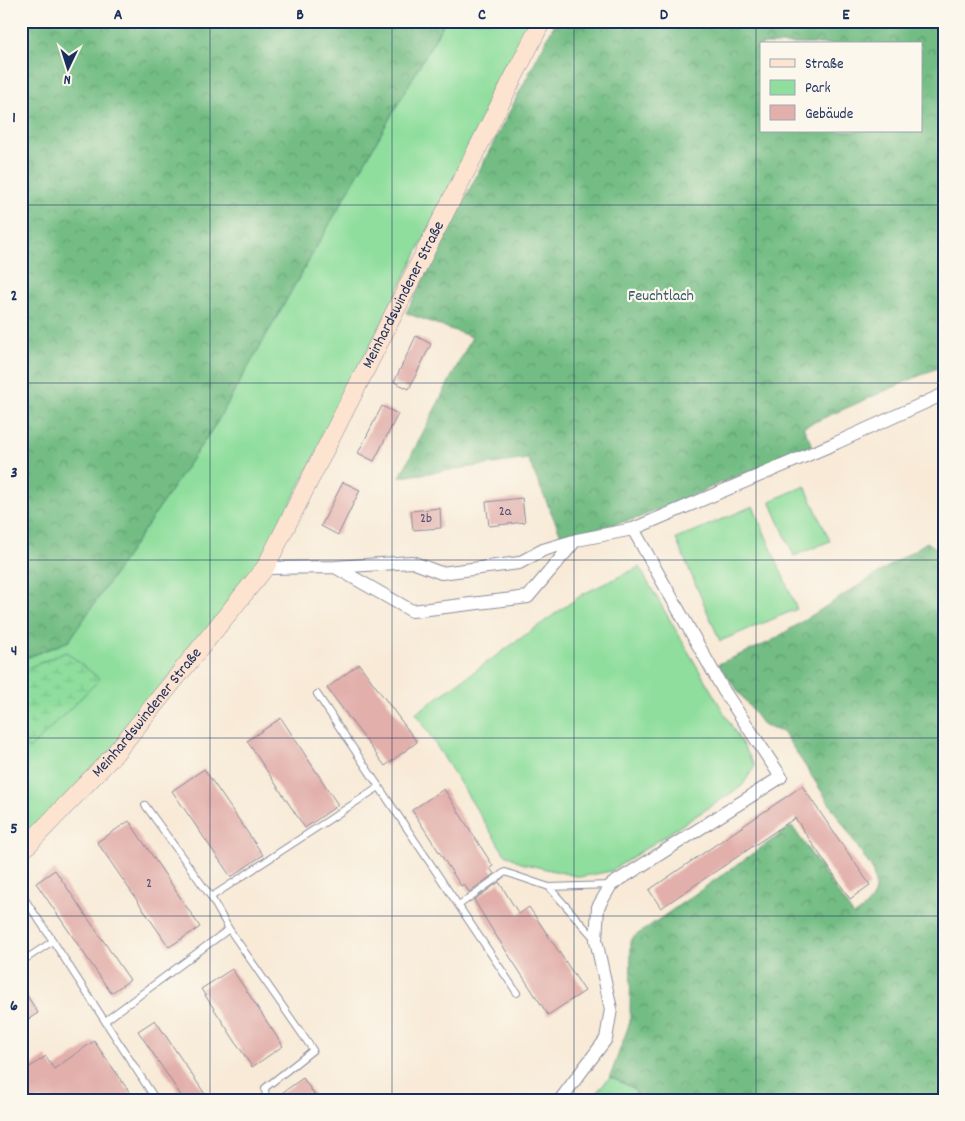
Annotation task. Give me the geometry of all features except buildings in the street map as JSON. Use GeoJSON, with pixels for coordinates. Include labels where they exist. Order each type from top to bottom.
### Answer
{"type":"FeatureCollection","features":[{"type":"Feature","properties":{"kind":"street","name":"Meinhardswindener Straße"},"geometry":{"type":"LineString","coordinates":[[21,852],[112,757],[265,568],[542,21]]}},
{"type":"Feature","properties":{"kind":"street"},"geometry":{"type":"LineString","coordinates":[[265,568],[335,567],[412,562],[442,573],[519,563],[543,550],[577,540],[633,529],[836,443],[938,397],[944,408]]}},
{"type":"Feature","properties":{"kind":"street"},"geometry":{"type":"LineString","coordinates":[[560,1100],[606,1039],[611,1009],[596,940],[598,907],[611,885],[781,777],[724,691],[633,529]]}},
{"type":"Feature","properties":{"kind":"street"},"geometry":{"type":"LineString","coordinates":[[335,567],[412,611],[528,597],[577,540]]}},
{"type":"Feature","properties":{"kind":"lane"},"geometry":{"type":"LineString","coordinates":[[317,694],[517,993]]}},
{"type":"Feature","properties":{"kind":"lane"},"geometry":{"type":"LineString","coordinates":[[211,897],[379,787]]}},
{"type":"Feature","properties":{"kind":"lane"},"geometry":{"type":"LineString","coordinates":[[145,805],[211,897],[229,929],[313,1050],[265,1088],[266,1100]]}},
{"type":"Feature","properties":{"kind":"lane"},"geometry":{"type":"LineString","coordinates":[[459,905],[505,872],[549,887],[611,885]]}},
{"type":"Feature","properties":{"kind":"lane"},"geometry":{"type":"LineString","coordinates":[[549,887],[596,940]]}},
{"type":"Feature","properties":{"kind":"lane"},"geometry":{"type":"LineString","coordinates":[[24,898],[156,1100]]}},
{"type":"Feature","properties":{"kind":"lane"},"geometry":{"type":"LineString","coordinates":[[105,1021],[229,929]]}},
{"type":"Feature","properties":{"kind":"lane"},"geometry":{"type":"LineString","coordinates":[[21,962],[53,941]]}},
{"type":"Feature","properties":{"kind":"green space"},"geometry":{"type":"Polygon","coordinates":[[[21,21],[445,21],[217,422],[69,641],[21,660],[21,21]]]}},
{"type":"Feature","properties":{"kind":"green space"},"geometry":{"type":"Polygon","coordinates":[[[445,21],[534,21],[258,568],[107,757],[21,846],[21,660],[69,641],[217,422],[445,21]]]}},
{"type":"Feature","properties":{"kind":"green space","name":"Feuchtlach"},"geometry":{"type":"Polygon","coordinates":[[[556,21],[944,21],[944,365],[803,427],[812,445],[638,518],[600,528],[561,535],[528,459],[400,477],[472,337],[406,313],[556,21]]]}},
{"type":"Feature","properties":{"kind":"green space"},"geometry":{"type":"Polygon","coordinates":[[[805,486],[830,541],[794,556],[770,501],[805,486]]]}},
{"type":"Feature","properties":{"kind":"green space"},"geometry":{"type":"Polygon","coordinates":[[[753,506],[797,609],[720,641],[676,539],[753,506]]]}},
{"type":"Feature","properties":{"kind":"green space"},"geometry":{"type":"Polygon","coordinates":[[[927,542],[944,554],[944,1100],[640,1100],[633,1088],[610,1077],[630,1022],[631,939],[792,826],[854,916],[866,906],[875,891],[872,869],[783,732],[764,726],[718,664],[770,642],[927,542]]]}},
{"type":"Feature","properties":{"kind":"green space"},"geometry":{"type":"Polygon","coordinates":[[[639,567],[755,766],[742,786],[611,871],[580,877],[521,863],[504,853],[416,713],[583,594],[639,567]]]}},
{"type":"Feature","properties":{"kind":"green space"},"geometry":{"type":"Polygon","coordinates":[[[66,652],[100,679],[29,749],[21,742],[21,671],[66,652]]]}},
{"type":"Feature","properties":{"kind":"green space"},"geometry":{"type":"Polygon","coordinates":[[[610,1077],[633,1088],[640,1100],[590,1100],[610,1077]]]}}]}
